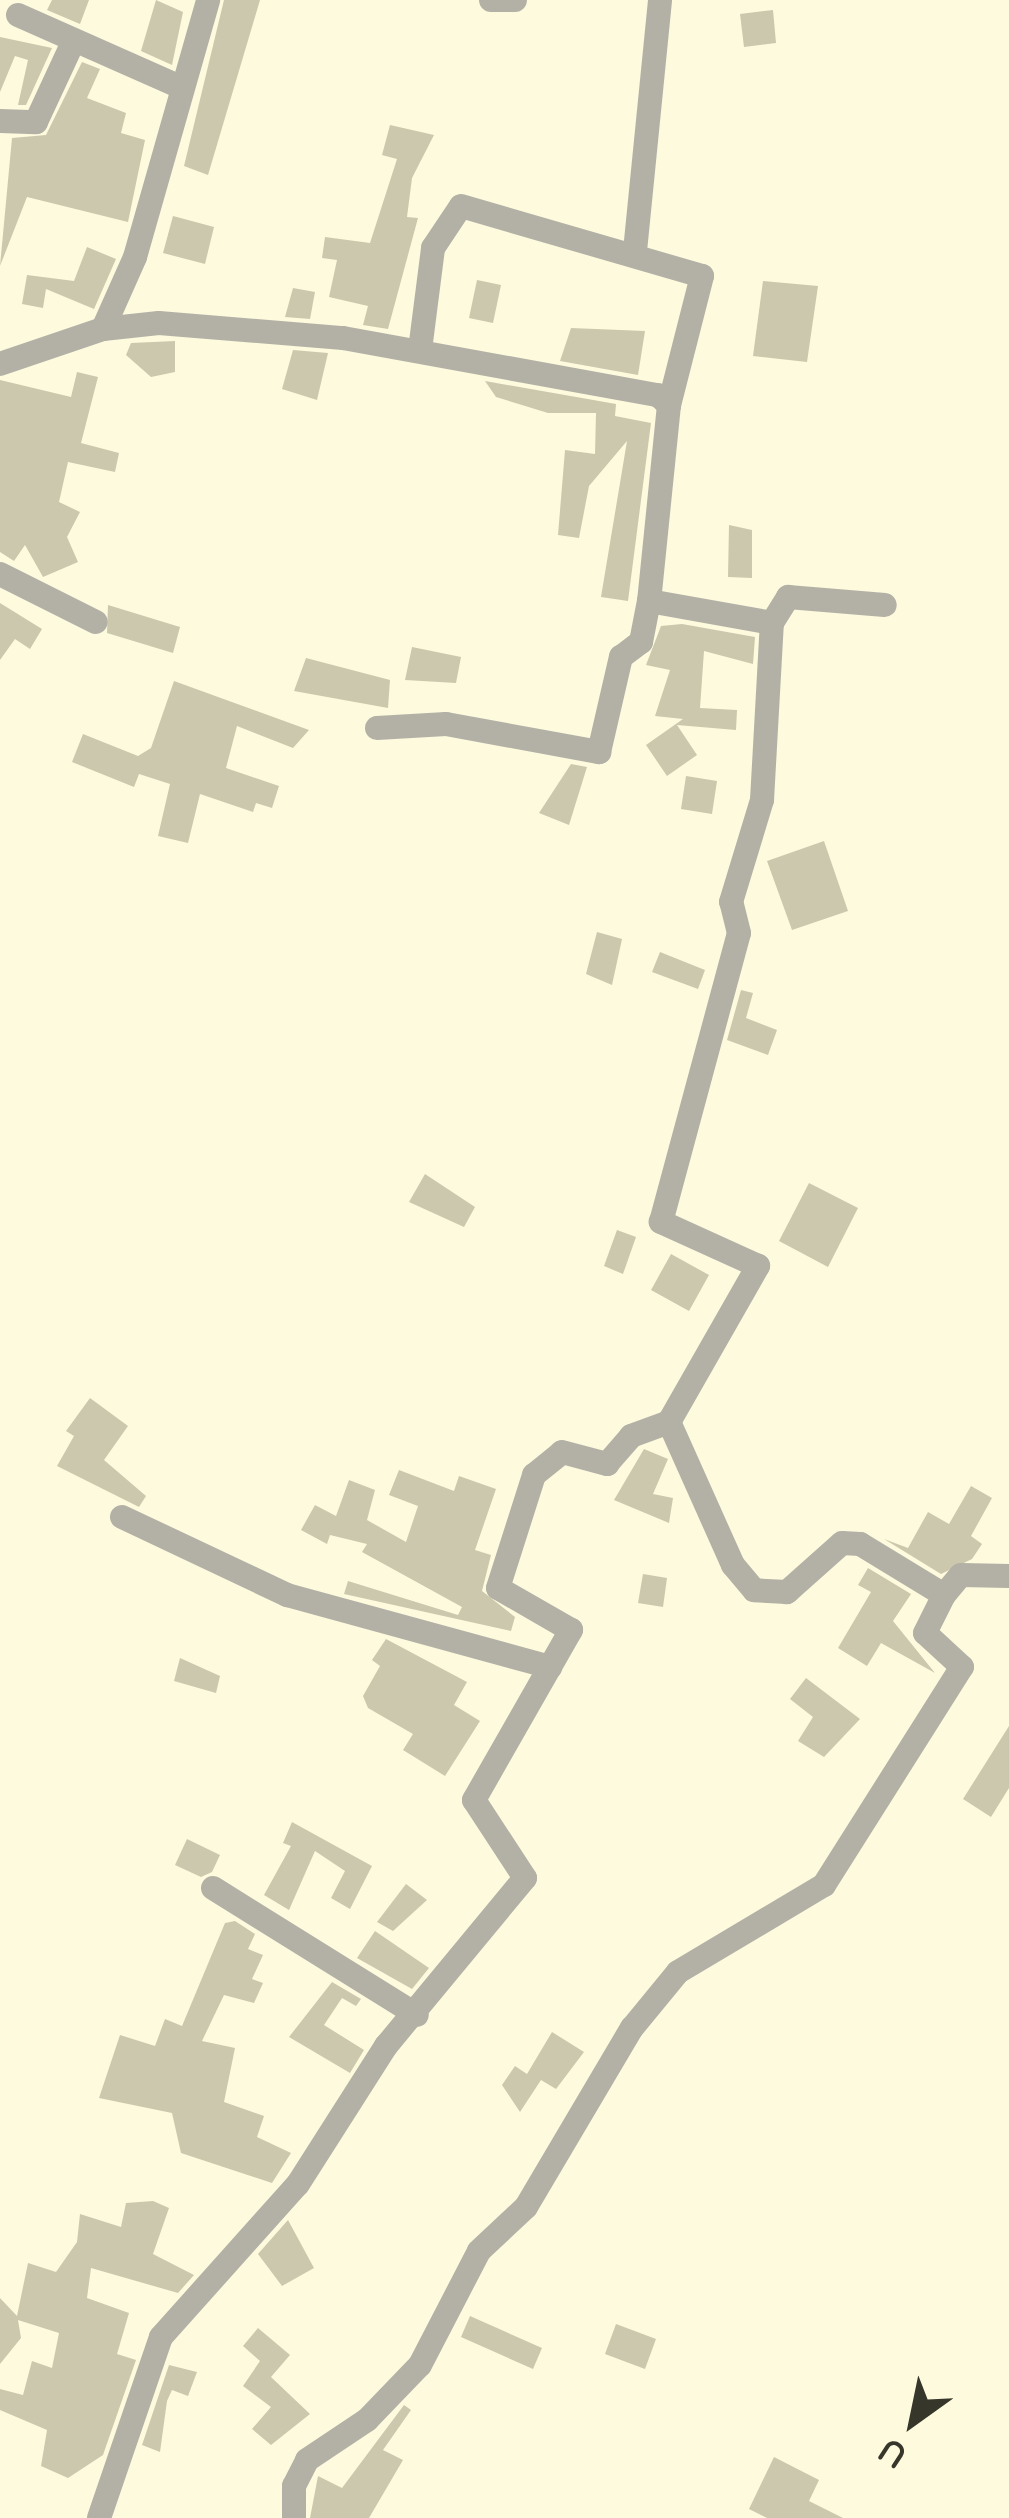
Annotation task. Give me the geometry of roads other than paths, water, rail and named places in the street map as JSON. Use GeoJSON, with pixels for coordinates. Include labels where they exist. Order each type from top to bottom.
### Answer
{"type":"FeatureCollection","features":[{"type":"Feature","properties":{"kind":"street"},"geometry":{"type":"LineString","coordinates":[[103,329],[135,256],[178,86],[208,0]]}},
{"type":"Feature","properties":{"kind":"street"},"geometry":{"type":"LineString","coordinates":[[490,0],[515,0]]}},
{"type":"Feature","properties":{"kind":"street"},"geometry":{"type":"LineString","coordinates":[[635,251],[660,0]]}},
{"type":"Feature","properties":{"kind":"street"},"geometry":{"type":"LineString","coordinates":[[18,15],[178,86]]}},
{"type":"Feature","properties":{"kind":"street"},"geometry":{"type":"LineString","coordinates":[[0,121],[35,122],[74,40]]}},
{"type":"Feature","properties":{"kind":"street"},"geometry":{"type":"LineString","coordinates":[[377,728],[446,724],[599,752],[622,657],[641,643],[669,404],[705,281],[635,251],[456,206],[431,254],[421,350]]}},
{"type":"Feature","properties":{"kind":"street"},"geometry":{"type":"LineString","coordinates":[[0,364],[103,329],[237,327],[421,350],[658,394],[669,404]]}},
{"type":"Feature","properties":{"kind":"street"},"geometry":{"type":"LineString","coordinates":[[0,574],[96,622]]}},
{"type":"Feature","properties":{"kind":"street"},"geometry":{"type":"LineString","coordinates":[[99,2518],[161,2337],[298,2184],[386,2046],[417,2015],[525,1878],[474,1800],[570,1623],[498,1588],[534,1475],[562,1452],[607,1464],[632,1436],[669,1421],[758,1266],[661,1222],[739,933],[731,902],[762,800],[772,623],[788,597],[885,605]]}},
{"type":"Feature","properties":{"kind":"street"},"geometry":{"type":"LineString","coordinates":[[649,602],[772,623]]}},
{"type":"Feature","properties":{"kind":"street"},"geometry":{"type":"LineString","coordinates":[[669,1421],[733,1565],[754,1590],[800,1587],[852,1542],[944,1595]]}},
{"type":"Feature","properties":{"kind":"street"},"geometry":{"type":"LineString","coordinates":[[122,1517],[286,1595],[550,1666]]}},
{"type":"Feature","properties":{"kind":"street"},"geometry":{"type":"LineString","coordinates":[[294,2518],[293,2486],[307,2460],[367,2420],[420,2365],[479,2251],[526,2207],[653,2002],[694,1960],[824,1885],[962,1667],[925,1633],[944,1595],[961,1575],[1009,1576]]}},
{"type":"Feature","properties":{"kind":"street"},"geometry":{"type":"LineString","coordinates":[[213,1888],[417,2015]]}}]}
